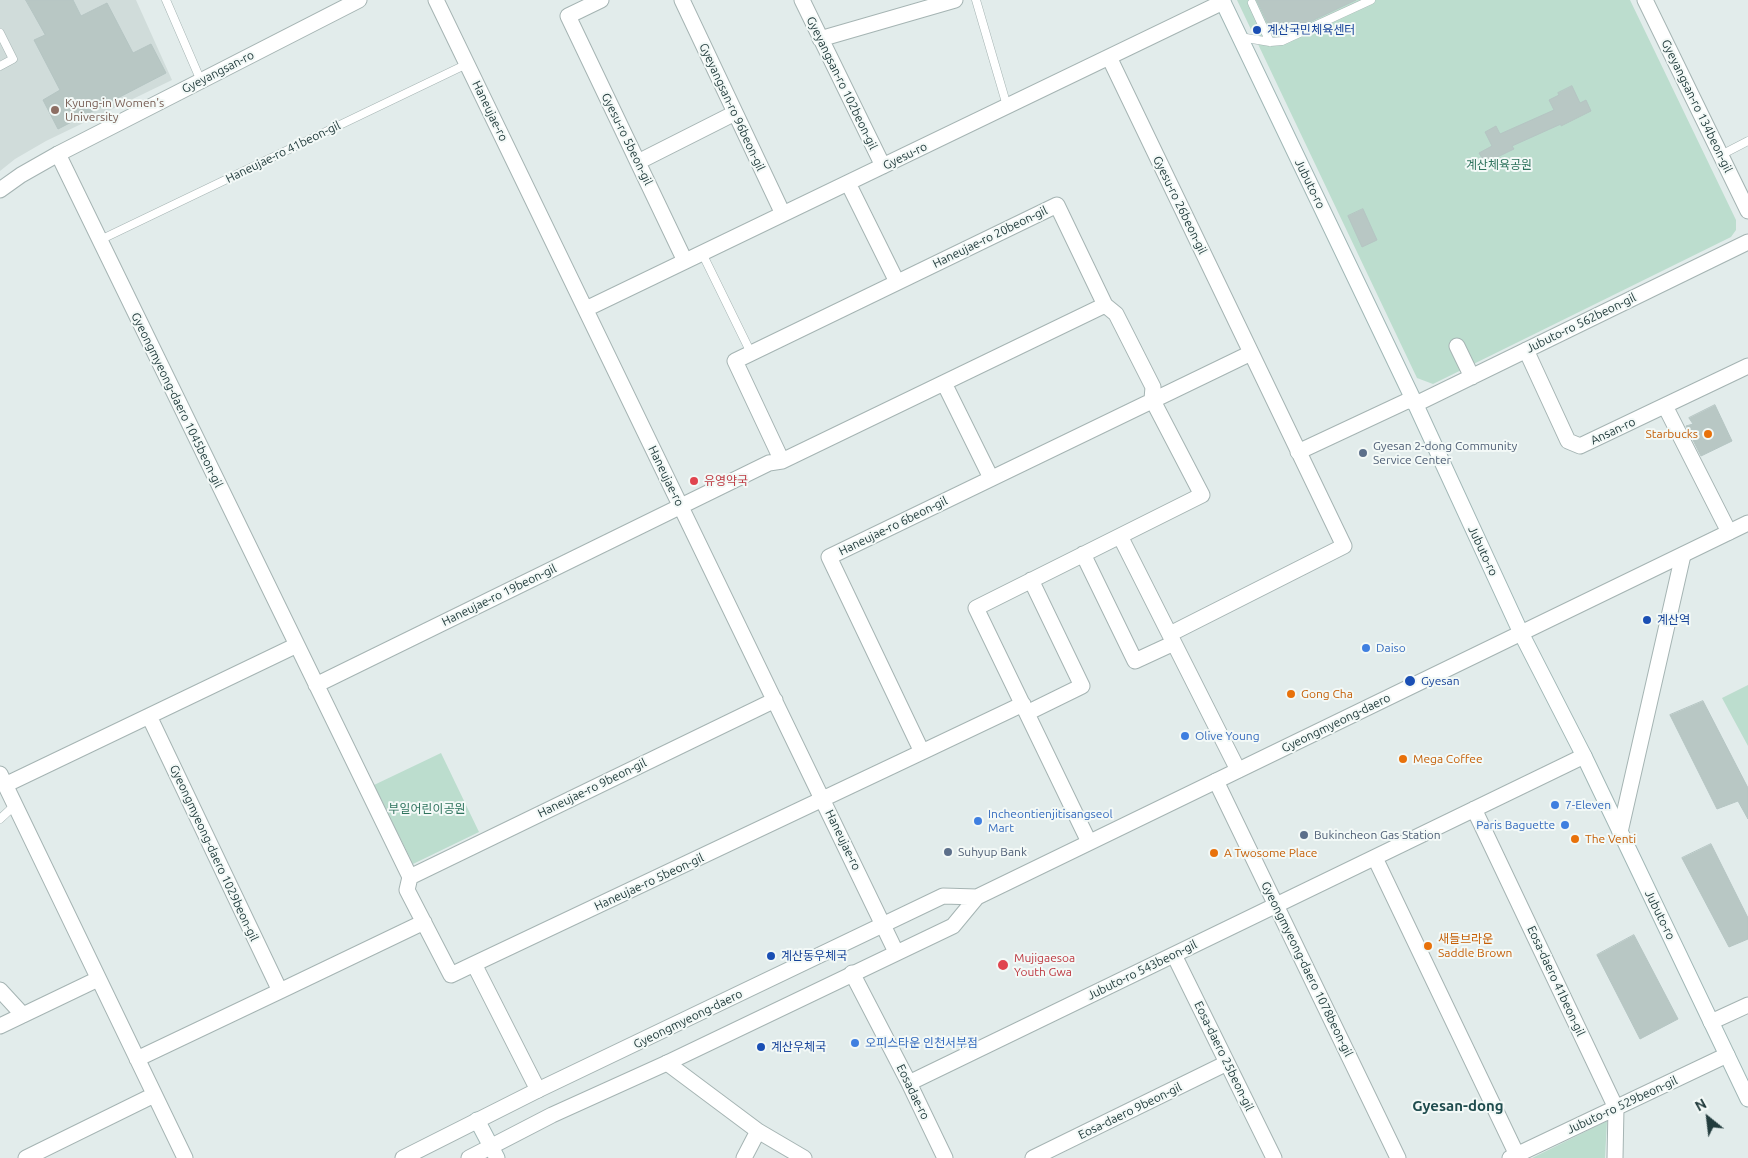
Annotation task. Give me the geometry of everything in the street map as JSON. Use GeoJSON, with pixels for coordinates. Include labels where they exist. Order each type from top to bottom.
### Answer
{"type":"FeatureCollection","features":[{"type":"Feature","properties":{"kind":"street","name":"Gyeyangsan-ro"},"geometry":{"type":"LineString","coordinates":[[0,190],[21,175],[58,154],[359,0]]}},
{"type":"Feature","properties":{"kind":"street","name":"Haneujae-ro"},"geometry":{"type":"LineString","coordinates":[[436,0],[896,952]]}},
{"type":"Feature","properties":{"kind":"street","name":"Gyesu-ro 5beon-gil"},"geometry":{"type":"LineString","coordinates":[[600,0],[568,16],[685,261]]}},
{"type":"Feature","properties":{"kind":"street","name":"Gyeyangsan-ro 96beon-gil"},"geometry":{"type":"LineString","coordinates":[[682,0],[783,214]]}},
{"type":"Feature","properties":{"kind":"street","name":"Gyeyangsan-ro 102beon-gil"},"geometry":{"type":"LineString","coordinates":[[802,0],[882,166]]}},
{"type":"Feature","properties":{"kind":"street"},"geometry":{"type":"LineString","coordinates":[[820,39],[955,0]]}},
{"type":"Feature","properties":{"kind":"street","name":"Gyeyangsan-ro 134beon-gil"},"geometry":{"type":"LineString","coordinates":[[1645,0],[1748,211]]}},
{"type":"Feature","properties":{"kind":"street","name":"Gyesu-ro"},"geometry":{"type":"LineString","coordinates":[[586,309],[1109,58],[1223,1]]}},
{"type":"Feature","properties":{"kind":"street","name":"Jubuto-ro"},"geometry":{"type":"LineString","coordinates":[[1223,1],[1414,402],[1521,634],[1584,756],[1748,1099]]}},
{"type":"Feature","properties":{"kind":"street","name":"Gyesu-ro 26beon-gil"},"geometry":{"type":"LineString","coordinates":[[1109,58],[1344,546],[1172,638]]}},
{"type":"Feature","properties":{"kind":"street"},"geometry":{"type":"LineString","coordinates":[[638,162],[735,113]]}},
{"type":"Feature","properties":{"kind":"street","name":"Gyeongmyeong-daero 1045beon-gil"},"geometry":{"type":"LineString","coordinates":[[58,154],[410,877],[407,890],[451,975],[474,964]]}},
{"type":"Feature","properties":{"kind":"street"},"geometry":{"type":"LineString","coordinates":[[848,183],[897,282]]}},
{"type":"Feature","properties":{"kind":"street","name":"Haneujae-ro 20beon-gil"},"geometry":{"type":"LineString","coordinates":[[782,461],[735,361],[897,282],[1057,205],[1105,305]]}},
{"type":"Feature","properties":{"kind":"street","name":"Jubuto-ro 562beon-gil"},"geometry":{"type":"LineString","coordinates":[[1298,452],[1407,401],[1420,402],[1748,242]]}},
{"type":"Feature","properties":{"kind":"street"},"geometry":{"type":"LineString","coordinates":[[681,506],[769,463],[782,461],[1105,305],[1116,314],[1153,387],[1152,399],[1202,495],[976,608],[1089,842]]}},
{"type":"Feature","properties":{"kind":"street"},"geometry":{"type":"LineString","coordinates":[[1457,346],[1472,377]]}},
{"type":"Feature","properties":{"kind":"street","name":"Ansan-ro"},"geometry":{"type":"LineString","coordinates":[[1526,350],[1568,441],[1580,446],[1748,366]]}},
{"type":"Feature","properties":{"kind":"street","name":"Haneujae-ro 6beon-gil"},"geometry":{"type":"LineString","coordinates":[[922,752],[829,557],[1152,399],[1251,353]]}},
{"type":"Feature","properties":{"kind":"street"},"geometry":{"type":"LineString","coordinates":[[944,382],[991,478]]}},
{"type":"Feature","properties":{"kind":"street"},"geometry":{"type":"LineString","coordinates":[[1665,406],[1729,532]]}},
{"type":"Feature","properties":{"kind":"street","name":"Haneujae-ro 19beon-gil"},"geometry":{"type":"LineString","coordinates":[[316,685],[681,506]]}},
{"type":"Feature","properties":{"kind":"street","name":"Gyeongmyeong-daero"},"geometry":{"type":"LineString","coordinates":[[469,1158],[494,1152],[552,1115],[667,1063],[952,926],[978,897],[1748,523]]}},
{"type":"Feature","properties":{"kind":"street"},"geometry":{"type":"LineString","coordinates":[[1120,536],[1238,770]]}},
{"type":"Feature","properties":{"kind":"street"},"geometry":{"type":"LineString","coordinates":[[1083,554],[1135,661],[1172,638]]}},
{"type":"Feature","properties":{"kind":"street"},"geometry":{"type":"LineString","coordinates":[[1620,832],[1683,554]]}},
{"type":"Feature","properties":{"kind":"street"},"geometry":{"type":"LineString","coordinates":[[823,799],[922,752],[1082,686],[1031,580]]}},
{"type":"Feature","properties":{"kind":"street"},"geometry":{"type":"LineString","coordinates":[[185,1158],[3,780],[149,716],[297,645]]}},
{"type":"Feature","properties":{"kind":"street","name":"Haneujae-ro 9beon-gil"},"geometry":{"type":"LineString","coordinates":[[410,877],[775,700]]}},
{"type":"Feature","properties":{"kind":"street","name":"Gyeongmyeong-daero 1029beon-gil"},"geometry":{"type":"LineString","coordinates":[[149,716],[280,991]]}},
{"type":"Feature","properties":{"kind":"street","name":"Jubuto-ro 543beon-gil"},"geometry":{"type":"LineString","coordinates":[[909,1083],[1584,756]]}},
{"type":"Feature","properties":{"kind":"street","name":"Gyeongmyeong-daero 1078beon-gil"},"geometry":{"type":"LineString","coordinates":[[1216,781],[1398,1158]]}},
{"type":"Feature","properties":{"kind":"street","name":"Haneujae-ro 5beon-gil"},"geometry":{"type":"LineString","coordinates":[[474,964],[823,799]]}},
{"type":"Feature","properties":{"kind":"street","name":"Eosa-daero 41beon-gil"},"geometry":{"type":"LineString","coordinates":[[1474,809],[1616,1108],[1615,1158]]}},
{"type":"Feature","properties":{"kind":"street","name":"Jubuto-ro 529beon-gil"},"geometry":{"type":"LineString","coordinates":[[1375,858],[1441,995],[1514,1156],[1727,1055]]}},
{"type":"Feature","properties":{"kind":"street","name":"Gyeongmyeong-daero"},"geometry":{"type":"LineString","coordinates":[[403,1158],[538,1090],[943,896],[978,897]]}},
{"type":"Feature","properties":{"kind":"street"},"geometry":{"type":"LineString","coordinates":[[137,1058],[424,922]]}},
{"type":"Feature","properties":{"kind":"street","name":"Eosa-daero 25beon-gil"},"geometry":{"type":"LineString","coordinates":[[1174,955],[1274,1158]]}},
{"type":"Feature","properties":{"kind":"street"},"geometry":{"type":"LineString","coordinates":[[474,964],[538,1090]]}},
{"type":"Feature","properties":{"kind":"street","name":"Eosadae-ro"},"geometry":{"type":"LineString","coordinates":[[852,973],[909,1083],[945,1158]]}},
{"type":"Feature","properties":{"kind":"street"},"geometry":{"type":"LineString","coordinates":[[0,1026],[98,979]]}},
{"type":"Feature","properties":{"kind":"street"},"geometry":{"type":"LineString","coordinates":[[0,990],[23,1015]]}},
{"type":"Feature","properties":{"kind":"street"},"geometry":{"type":"LineString","coordinates":[[1711,1022],[1748,1005]]}},
{"type":"Feature","properties":{"kind":"street"},"geometry":{"type":"LineString","coordinates":[[667,1063],[758,1131],[804,1158]]}},
{"type":"Feature","properties":{"kind":"street","name":"Eosa-daero 9beon-gil"},"geometry":{"type":"LineString","coordinates":[[1033,1158],[1228,1064]]}},
{"type":"Feature","properties":{"kind":"street"},"geometry":{"type":"LineString","coordinates":[[29,1156],[154,1094]]}},
{"type":"Feature","properties":{"kind":"street"},"geometry":{"type":"LineString","coordinates":[[478,1120],[494,1152]]}},
{"type":"Feature","properties":{"kind":"street"},"geometry":{"type":"LineString","coordinates":[[744,1158],[758,1131]]}},
{"type":"Feature","properties":{"kind":"lane"},"geometry":{"type":"LineString","coordinates":[[166,0],[201,81]]}},
{"type":"Feature","properties":{"kind":"lane"},"geometry":{"type":"LineString","coordinates":[[976,0],[1008,106]]}},
{"type":"Feature","properties":{"kind":"lane"},"geometry":{"type":"LineString","coordinates":[[1240,37],[1270,42],[1282,41],[1370,0]]}},
{"type":"Feature","properties":{"kind":"lane"},"geometry":{"type":"LineString","coordinates":[[1252,3],[1270,42]]}},
{"type":"Feature","properties":{"kind":"lane"},"geometry":{"type":"LineString","coordinates":[[0,33],[14,59],[0,66]]}},
{"type":"Feature","properties":{"kind":"lane","name":"Haneujae-ro 41beon-gil"},"geometry":{"type":"LineString","coordinates":[[100,240],[467,64]]}},
{"type":"Feature","properties":{"kind":"lane"},"geometry":{"type":"LineString","coordinates":[[1720,155],[1748,141]]}},
{"type":"Feature","properties":{"kind":"lane"},"geometry":{"type":"LineString","coordinates":[[702,253],[751,353]]}},
{"type":"Feature","properties":{"kind":"lane"},"geometry":{"type":"LineString","coordinates":[[0,819],[15,805]]}},
{"type":"Feature","properties":{"kind":"shaded area","name":"Kyung-in Women's University"},"geometry":{"type":"Polygon","coordinates":[[[0,0],[136,0],[172,80],[46,141],[15,159],[0,171],[0,0]]]}},
{"type":"Feature","properties":{"kind":"green space","name":"계산체육공원"},"geometry":{"type":"Polygon","coordinates":[[[1237,0],[1630,0],[1736,220],[1736,230],[1731,237],[1433,384],[1417,378],[1237,0]]]}},
{"type":"Feature","properties":{"kind":"green space"},"geometry":{"type":"Polygon","coordinates":[[[1748,685],[1748,746],[1722,698],[1748,685]]]}},
{"type":"Feature","properties":{"kind":"green space","name":"부일어린이공원"},"geometry":{"type":"Polygon","coordinates":[[[441,753],[479,832],[413,864],[374,785],[441,753]]]}},
{"type":"Feature","properties":{"kind":"green space"},"geometry":{"type":"Polygon","coordinates":[[[1607,1121],[1605,1158],[1532,1158],[1607,1121]]]}},
{"type":"Feature","properties":{"kind":"building"},"geometry":{"type":"Polygon","coordinates":[[[26,0],[73,0],[81,16],[107,3],[133,53],[151,44],[166,73],[58,129],[43,100],[60,90],[34,40],[45,35],[26,0]]]}},
{"type":"Feature","properties":{"kind":"building"},"geometry":{"type":"Polygon","coordinates":[[[1257,0],[1356,0],[1280,36],[1274,36],[1257,0]]]}},
{"type":"Feature","properties":{"kind":"building"},"geometry":{"type":"Polygon","coordinates":[[[1572,86],[1580,103],[1586,100],[1591,111],[1561,126],[1561,124],[1512,146],[1514,149],[1485,163],[1479,153],[1492,146],[1485,132],[1496,126],[1500,134],[1554,110],[1549,100],[1572,86]]]}},
{"type":"Feature","properties":{"kind":"building"},"geometry":{"type":"Polygon","coordinates":[[[1363,209],[1377,240],[1362,247],[1348,216],[1363,209]]]}},
{"type":"Feature","properties":{"kind":"building","name":"Starbucks"},"geometry":{"type":"Polygon","coordinates":[[[1715,405],[1732,441],[1701,456],[1686,426],[1693,424],[1689,418],[1715,405]]]}},
{"type":"Feature","properties":{"kind":"building"},"geometry":{"type":"Polygon","coordinates":[[[1703,701],[1748,788],[1748,819],[1738,801],[1717,809],[1670,715],[1703,701]]]}},
{"type":"Feature","properties":{"kind":"building"},"geometry":{"type":"Polygon","coordinates":[[[1711,844],[1748,918],[1748,939],[1729,947],[1682,858],[1711,844]]]}},
{"type":"Feature","properties":{"kind":"building"},"geometry":{"type":"Polygon","coordinates":[[[1634,935],[1678,1019],[1640,1039],[1597,955],[1634,935]]]}},
{"type":"Feature","properties":{"kind":"place","name":"계산국민체육센터"},"geometry":{"type":"Point","coordinates":[1257,30]}},
{"type":"Feature","properties":{"kind":"place","name":"Kyung-in Women's University"},"geometry":{"type":"Point","coordinates":[55,110]}},
{"type":"Feature","properties":{"kind":"place","name":"Starbucks"},"geometry":{"type":"Point","coordinates":[1708,434]}},
{"type":"Feature","properties":{"kind":"place","name":"Gyesan 2-dong Community Service Center"},"geometry":{"type":"Point","coordinates":[1363,453]}},
{"type":"Feature","properties":{"kind":"place","name":"유영약국"},"geometry":{"type":"Point","coordinates":[694,481]}},
{"type":"Feature","properties":{"kind":"place","name":"계산역"},"geometry":{"type":"Point","coordinates":[1647,620]}},
{"type":"Feature","properties":{"kind":"place","name":"Daiso"},"geometry":{"type":"Point","coordinates":[1366,648]}},
{"type":"Feature","properties":{"kind":"place","name":"Gyesan"},"geometry":{"type":"Point","coordinates":[1410,681]}},
{"type":"Feature","properties":{"kind":"place","name":"Gong Cha"},"geometry":{"type":"Point","coordinates":[1291,694]}},
{"type":"Feature","properties":{"kind":"place","name":"Olive Young"},"geometry":{"type":"Point","coordinates":[1185,736]}},
{"type":"Feature","properties":{"kind":"place","name":"Mega Coffee"},"geometry":{"type":"Point","coordinates":[1403,759]}},
{"type":"Feature","properties":{"kind":"place","name":"7-Eleven"},"geometry":{"type":"Point","coordinates":[1555,805]}},
{"type":"Feature","properties":{"kind":"place","name":"Incheontienjitisangseol Mart"},"geometry":{"type":"Point","coordinates":[978,821]}},
{"type":"Feature","properties":{"kind":"place","name":"Paris Baguette"},"geometry":{"type":"Point","coordinates":[1565,825]}},
{"type":"Feature","properties":{"kind":"place","name":"Bukincheon Gas Station"},"geometry":{"type":"Point","coordinates":[1304,835]}},
{"type":"Feature","properties":{"kind":"place","name":"The Venti"},"geometry":{"type":"Point","coordinates":[1575,839]}},
{"type":"Feature","properties":{"kind":"place","name":"Suhyup Bank"},"geometry":{"type":"Point","coordinates":[948,852]}},
{"type":"Feature","properties":{"kind":"place","name":"A Twosome Place"},"geometry":{"type":"Point","coordinates":[1214,853]}},
{"type":"Feature","properties":{"kind":"place","name":"새들브라운 Saddle Brown"},"geometry":{"type":"Point","coordinates":[1428,946]}},
{"type":"Feature","properties":{"kind":"place","name":"계산동우체국"},"geometry":{"type":"Point","coordinates":[771,956]}},
{"type":"Feature","properties":{"kind":"place","name":"Mujigaesoa Youth Gwa"},"geometry":{"type":"Point","coordinates":[1003,965]}},
{"type":"Feature","properties":{"kind":"place","name":"오피스타운 인천서부점"},"geometry":{"type":"Point","coordinates":[855,1043]}},
{"type":"Feature","properties":{"kind":"place","name":"계산우체국"},"geometry":{"type":"Point","coordinates":[761,1047]}},
{"type":"Feature","properties":{"kind":"district","name":"Gyesan-dong"},"geometry":{"type":"Point","coordinates":[1458,1106]}}]}
